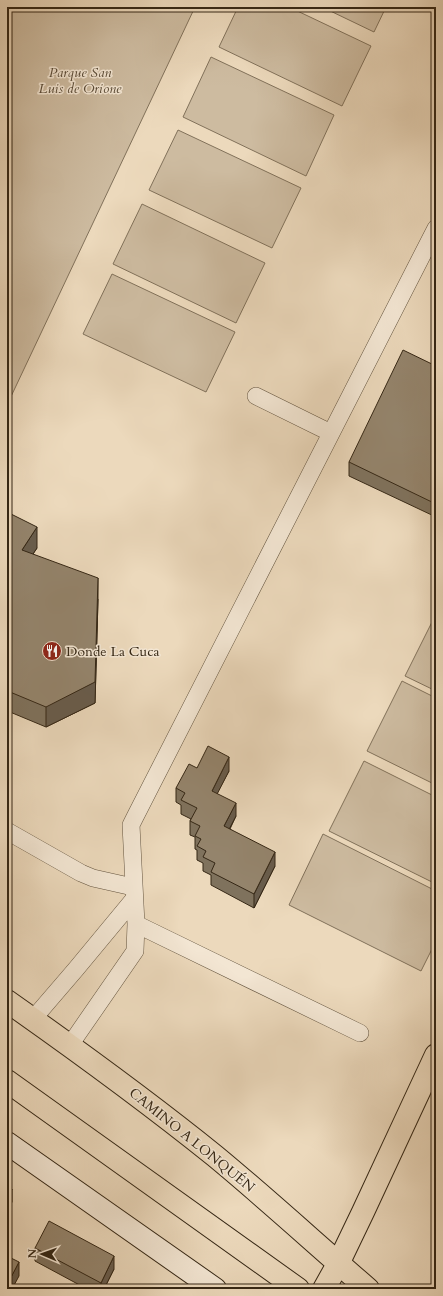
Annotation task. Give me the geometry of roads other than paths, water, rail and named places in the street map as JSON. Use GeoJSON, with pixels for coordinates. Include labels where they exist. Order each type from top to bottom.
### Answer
{"type":"FeatureCollection","features":[{"type":"Feature","properties":{"kind":"main road","name":"CAMINO A LONQUÉN"},"geometry":{"type":"LineString","coordinates":[[7,1001],[70,1044],[216,1157],[368,1289]]}},
{"type":"Feature","properties":{"kind":"main road"},"geometry":{"type":"LineString","coordinates":[[324,1289],[338,1264],[436,1055]]}},
{"type":"Feature","properties":{"kind":"main road"},"geometry":{"type":"LineString","coordinates":[[7,1081],[298,1289]]}},
{"type":"Feature","properties":{"kind":"street"},"geometry":{"type":"LineString","coordinates":[[7,1143],[215,1289]]}},
{"type":"Feature","properties":{"kind":"lane"},"geometry":{"type":"LineString","coordinates":[[70,1044],[135,952],[136,924],[133,893],[131,825],[134,816],[436,228]]}},
{"type":"Feature","properties":{"kind":"lane"},"geometry":{"type":"LineString","coordinates":[[256,396],[331,433]]}},
{"type":"Feature","properties":{"kind":"lane"},"geometry":{"type":"LineString","coordinates":[[7,831],[81,873],[133,893]]}},
{"type":"Feature","properties":{"kind":"lane"},"geometry":{"type":"LineString","coordinates":[[33,1019],[76,969],[133,893]]}},
{"type":"Feature","properties":{"kind":"lane"},"geometry":{"type":"LineString","coordinates":[[136,924],[360,1033]]}},
{"type":"Feature","properties":{"kind":"place","name":"Donde La Cuca"},"geometry":{"type":"Point","coordinates":[52,651]}},
{"type":"Feature","properties":{"kind":"park label","name":"Parque San Luis de Orione"},"geometry":{"type":"Point","coordinates":[80,80]}}]}
